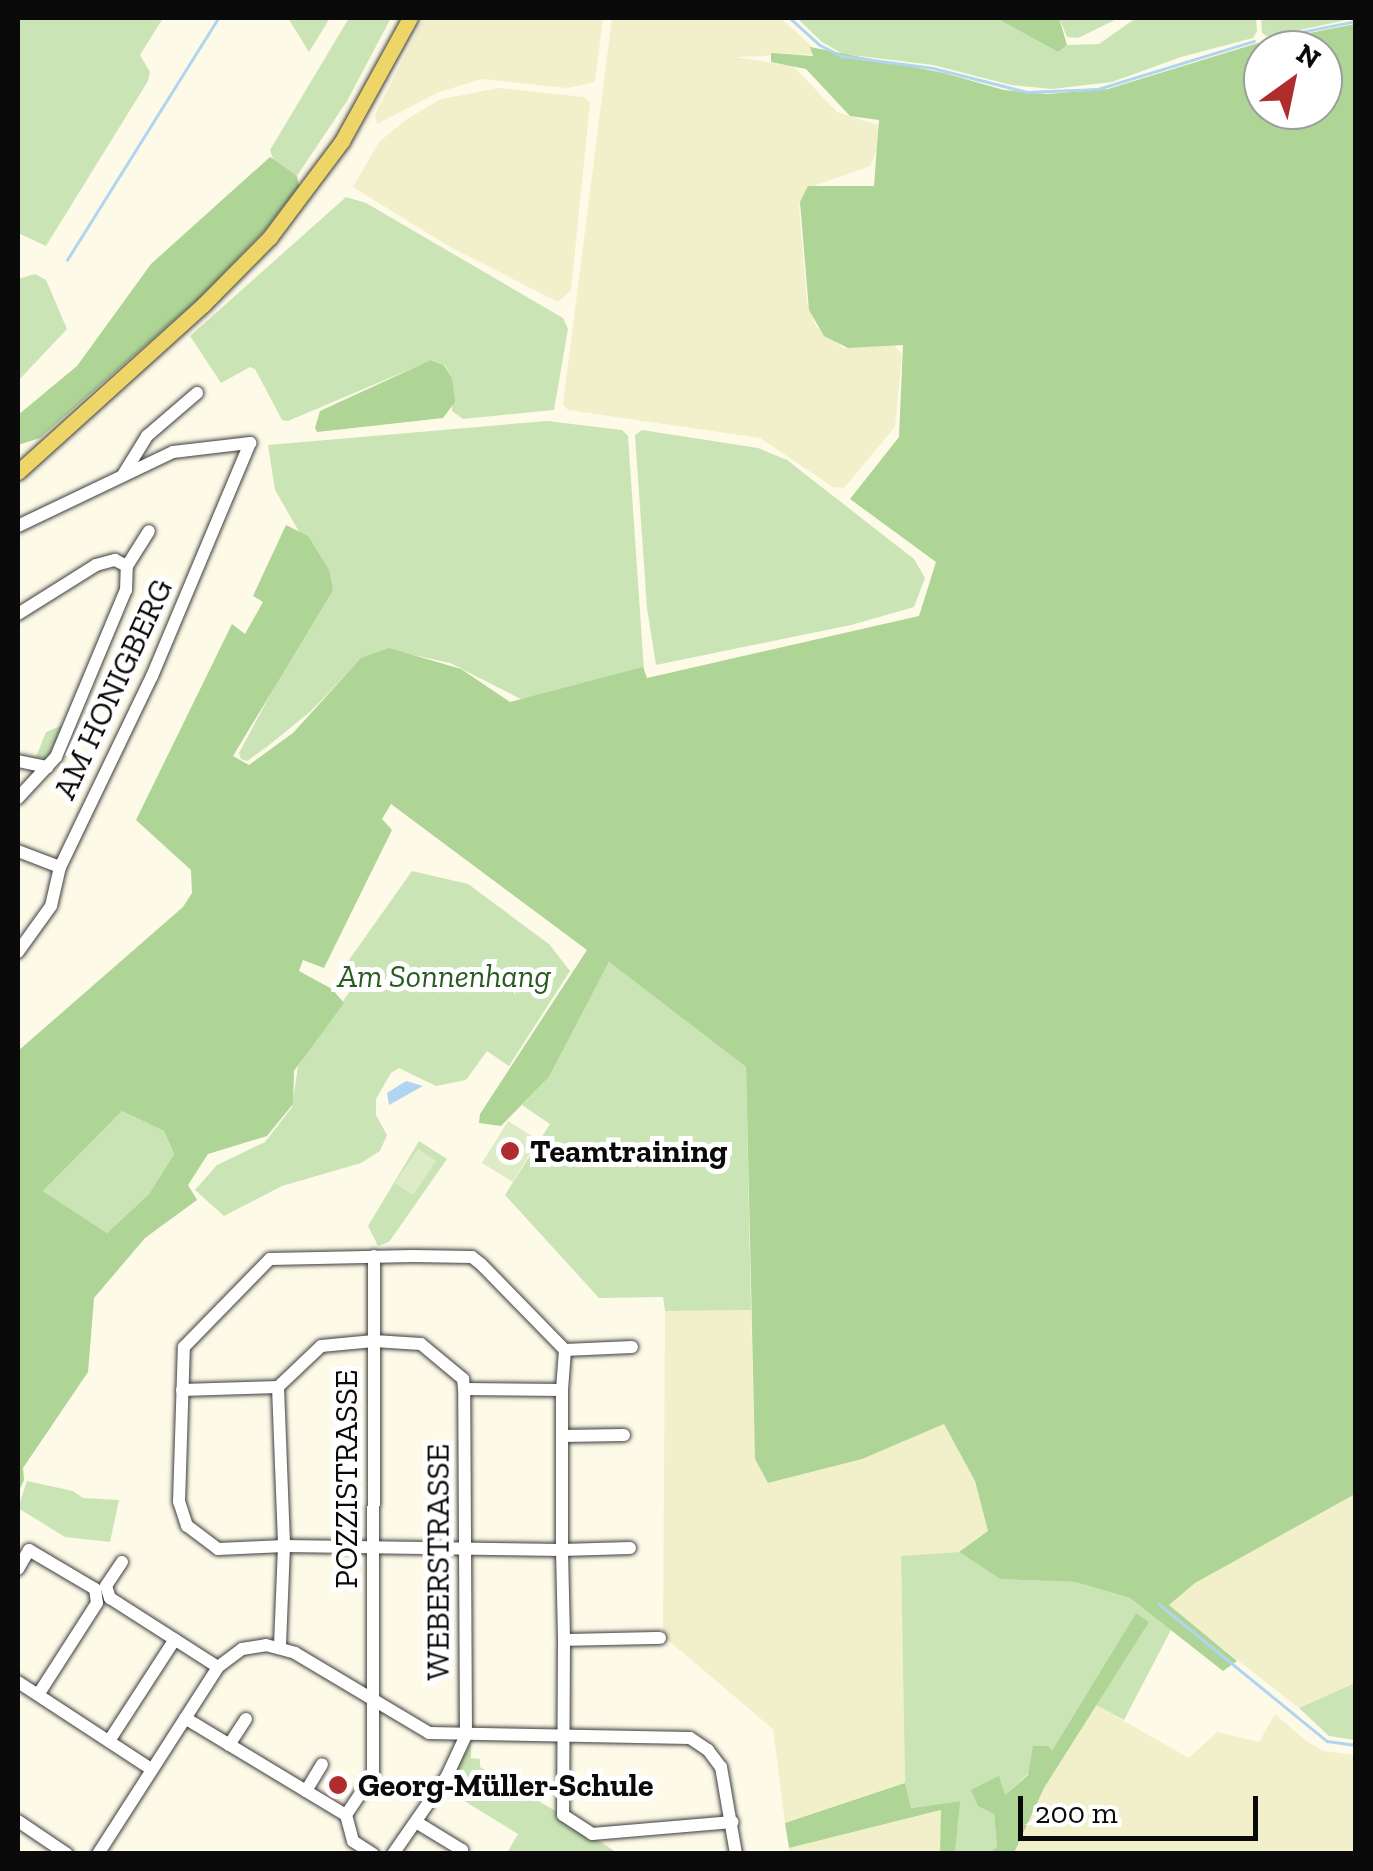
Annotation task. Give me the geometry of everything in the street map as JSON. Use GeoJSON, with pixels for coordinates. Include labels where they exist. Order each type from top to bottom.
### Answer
{"type":"FeatureCollection","features":[{"type":"Feature","properties":{"kind":"main road"},"geometry":{"type":"LineString","coordinates":[[18,472],[204,304],[270,237],[342,141],[410,18]]}},
{"type":"Feature","properties":{"kind":"street"},"geometry":{"type":"LineString","coordinates":[[18,526],[123,475],[147,436],[197,393]]}},
{"type":"Feature","properties":{"kind":"street","name":"AM HONIGBERG"},"geometry":{"type":"LineString","coordinates":[[18,952],[46,916],[60,868],[152,676],[250,443],[173,452],[123,475]]}},
{"type":"Feature","properties":{"kind":"street"},"geometry":{"type":"LineString","coordinates":[[18,798],[48,767],[63,741],[126,590],[127,566],[149,531]]}},
{"type":"Feature","properties":{"kind":"street"},"geometry":{"type":"LineString","coordinates":[[18,614],[96,565],[115,560],[127,566]]}},
{"type":"Feature","properties":{"kind":"street"},"geometry":{"type":"LineString","coordinates":[[18,761],[48,767]]}},
{"type":"Feature","properties":{"kind":"street"},"geometry":{"type":"LineString","coordinates":[[18,851],[60,868]]}},
{"type":"Feature","properties":{"kind":"street","name":"POZZISTRASSE"},"geometry":{"type":"LineString","coordinates":[[346,1815],[373,1775],[374,1256]]}},
{"type":"Feature","properties":{"kind":"street"},"geometry":{"type":"LineString","coordinates":[[630,1548],[218,1549],[187,1526],[179,1502],[184,1347],[270,1259],[472,1258],[564,1350],[632,1347]]}},
{"type":"Feature","properties":{"kind":"street"},"geometry":{"type":"LineString","coordinates":[[182,1390],[278,1388],[321,1346],[374,1341],[420,1344],[463,1379],[464,1389],[562,1390]]}},
{"type":"Feature","properties":{"kind":"street"},"geometry":{"type":"LineString","coordinates":[[564,1350],[563,1815],[592,1834],[732,1822]]}},
{"type":"Feature","properties":{"kind":"street"},"geometry":{"type":"LineString","coordinates":[[278,1388],[284,1546],[280,1647]]}},
{"type":"Feature","properties":{"kind":"street","name":"WEBERSTRASSE"},"geometry":{"type":"LineString","coordinates":[[464,1389],[466,1735]]}},
{"type":"Feature","properties":{"kind":"street"},"geometry":{"type":"LineString","coordinates":[[563,1436],[624,1434]]}},
{"type":"Feature","properties":{"kind":"street"},"geometry":{"type":"LineString","coordinates":[[18,1569],[30,1550],[95,1589],[97,1603],[38,1695]]}},
{"type":"Feature","properties":{"kind":"street"},"geometry":{"type":"LineString","coordinates":[[122,1562],[106,1586],[110,1598],[218,1666]]}},
{"type":"Feature","properties":{"kind":"street"},"geometry":{"type":"LineString","coordinates":[[564,1640],[660,1638]]}},
{"type":"Feature","properties":{"kind":"street"},"geometry":{"type":"LineString","coordinates":[[109,1741],[176,1639]]}},
{"type":"Feature","properties":{"kind":"street"},"geometry":{"type":"LineString","coordinates":[[98,1854],[218,1666],[242,1649],[280,1647],[420,1730],[466,1735],[670,1735],[700,1743],[722,1767],[736,1854]]}},
{"type":"Feature","properties":{"kind":"street"},"geometry":{"type":"LineString","coordinates":[[18,1682],[151,1769]]}},
{"type":"Feature","properties":{"kind":"street"},"geometry":{"type":"LineString","coordinates":[[185,1718],[346,1815],[353,1841],[373,1854]]}},
{"type":"Feature","properties":{"kind":"street"},"geometry":{"type":"LineString","coordinates":[[229,1744],[246,1719]]}},
{"type":"Feature","properties":{"kind":"street"},"geometry":{"type":"LineString","coordinates":[[393,1854],[464,1748],[466,1735]]}},
{"type":"Feature","properties":{"kind":"street"},"geometry":{"type":"LineString","coordinates":[[306,1791],[322,1764]]}},
{"type":"Feature","properties":{"kind":"street"},"geometry":{"type":"LineString","coordinates":[[18,1821],[66,1854]]}},
{"type":"Feature","properties":{"kind":"street"},"geometry":{"type":"LineString","coordinates":[[416,1822],[462,1850],[460,1854]]}},
{"type":"Feature","properties":{"kind":"green space"},"geometry":{"type":"Polygon","coordinates":[[[18,18],[163,18],[140,55],[150,72],[148,81],[46,246],[18,233],[18,18]]]}},
{"type":"Feature","properties":{"kind":"green space"},"geometry":{"type":"Polygon","coordinates":[[[288,18],[330,18],[309,52],[288,18]]]}},
{"type":"Feature","properties":{"kind":"green space"},"geometry":{"type":"Polygon","coordinates":[[[349,18],[391,18],[347,101],[297,176],[275,165],[270,150],[349,18]]]}},
{"type":"Feature","properties":{"kind":"green space"},"geometry":{"type":"Polygon","coordinates":[[[424,18],[603,18],[595,82],[567,88],[482,79],[439,92],[377,124],[375,115],[424,18]]]}},
{"type":"Feature","properties":{"kind":"green space"},"geometry":{"type":"Polygon","coordinates":[[[612,18],[780,18],[814,48],[814,54],[735,57],[793,66],[837,112],[878,125],[880,144],[870,166],[808,188],[799,207],[807,301],[816,326],[843,348],[894,345],[902,354],[895,427],[844,488],[833,487],[760,438],[568,410],[563,404],[612,18]]]}},
{"type":"Feature","properties":{"kind":"green space"},"geometry":{"type":"Polygon","coordinates":[[[797,18],[996,18],[1058,52],[1067,45],[1099,44],[1136,18],[1256,18],[1257,30],[1243,30],[1243,41],[1181,57],[1112,82],[1052,89],[1011,85],[933,65],[843,54],[822,42],[797,18]]]}},
{"type":"Feature","properties":{"kind":"green space"},"geometry":{"type":"Polygon","coordinates":[[[996,18],[1059,18],[1067,45],[1058,52],[996,18]]]}},
{"type":"Feature","properties":{"kind":"green space"},"geometry":{"type":"Polygon","coordinates":[[[1059,18],[1119,18],[1078,38],[1067,37],[1059,18]]]}},
{"type":"Feature","properties":{"kind":"green space"},"geometry":{"type":"Polygon","coordinates":[[[1261,18],[1356,18],[1300,30],[1262,30],[1261,18]]]}},
{"type":"Feature","properties":{"kind":"green space"},"geometry":{"type":"Polygon","coordinates":[[[1355,24],[1355,1494],[1195,1583],[1169,1605],[1237,1661],[1223,1671],[1130,1598],[1075,1582],[1000,1579],[959,1552],[988,1531],[975,1481],[944,1424],[862,1459],[768,1483],[755,1459],[746,1067],[609,962],[549,1077],[501,1126],[479,1123],[480,1114],[587,950],[391,804],[382,819],[392,830],[324,968],[303,960],[299,971],[332,989],[344,1003],[294,1071],[293,1104],[267,1136],[208,1154],[188,1185],[197,1200],[145,1238],[94,1298],[88,1372],[23,1468],[24,1480],[18,1493],[18,1051],[183,907],[192,893],[191,870],[136,820],[232,624],[245,634],[263,602],[253,596],[286,525],[308,536],[329,570],[333,590],[233,756],[249,765],[293,733],[361,658],[389,648],[461,669],[510,702],[643,667],[647,678],[919,616],[936,562],[850,499],[899,437],[903,345],[848,348],[824,336],[809,310],[800,202],[808,186],[874,186],[879,120],[850,116],[806,69],[771,62],[771,53],[813,56],[810,47],[944,73],[1004,90],[1047,94],[1108,89],[1243,48],[1243,130],[1343,130],[1343,30],[1324,30],[1355,24]],[[122,1111],[43,1191],[107,1233],[149,1194],[174,1154],[164,1131],[122,1111]]]}},
{"type":"Feature","properties":{"kind":"green space"},"geometry":{"type":"Polygon","coordinates":[[[499,88],[584,97],[590,103],[571,290],[558,302],[450,247],[353,187],[379,142],[407,119],[441,99],[499,88]]]}},
{"type":"Feature","properties":{"kind":"green space"},"geometry":{"type":"Polygon","coordinates":[[[270,157],[297,176],[299,186],[265,230],[199,298],[40,438],[18,445],[18,415],[77,366],[151,264],[270,157]]]}},
{"type":"Feature","properties":{"kind":"green space"},"geometry":{"type":"Polygon","coordinates":[[[346,197],[366,203],[563,318],[568,329],[554,410],[463,419],[452,411],[452,378],[445,365],[432,360],[288,421],[282,420],[255,369],[250,367],[221,383],[190,336],[346,197]]]}},
{"type":"Feature","properties":{"kind":"green space"},"geometry":{"type":"Polygon","coordinates":[[[35,274],[46,280],[67,329],[18,381],[18,279],[35,274]]]}},
{"type":"Feature","properties":{"kind":"green space"},"geometry":{"type":"Polygon","coordinates":[[[431,360],[444,365],[452,378],[455,402],[443,418],[317,432],[320,411],[431,360]]]}},
{"type":"Feature","properties":{"kind":"green space"},"geometry":{"type":"Polygon","coordinates":[[[547,421],[622,430],[628,436],[644,670],[527,702],[450,663],[400,652],[357,663],[311,711],[247,761],[241,759],[239,753],[278,680],[305,542],[275,490],[268,445],[547,421]]]}},
{"type":"Feature","properties":{"kind":"green space"},"geometry":{"type":"Polygon","coordinates":[[[642,430],[758,448],[787,460],[914,559],[925,578],[914,607],[851,625],[656,665],[647,608],[635,435],[642,430]]]}},
{"type":"Feature","properties":{"kind":"green space"},"geometry":{"type":"Polygon","coordinates":[[[63,725],[47,759],[36,757],[46,732],[63,725]]]}},
{"type":"Feature","properties":{"kind":"green space","name":"Am Sonnenhang"},"geometry":{"type":"Polygon","coordinates":[[[412,871],[468,884],[549,944],[570,971],[509,1066],[487,1051],[466,1080],[436,1086],[399,1068],[391,1073],[376,1099],[376,1115],[387,1135],[380,1151],[361,1163],[282,1186],[224,1216],[195,1190],[217,1165],[265,1142],[292,1107],[298,1066],[357,981],[344,967],[412,871]]]}},
{"type":"Feature","properties":{"kind":"green space"},"geometry":{"type":"Polygon","coordinates":[[[609,962],[746,1067],[751,1310],[665,1311],[663,1297],[599,1298],[505,1195],[550,1124],[522,1105],[549,1077],[609,962]]]}},
{"type":"Feature","properties":{"kind":"green space"},"geometry":{"type":"Polygon","coordinates":[[[122,1111],[164,1131],[174,1154],[149,1194],[107,1233],[43,1191],[122,1111]]]}},
{"type":"Feature","properties":{"kind":"green space","name":"Teamtraining"},"geometry":{"type":"Polygon","coordinates":[[[508,1121],[538,1140],[513,1182],[482,1163],[508,1121]]]}},
{"type":"Feature","properties":{"kind":"green space"},"geometry":{"type":"Polygon","coordinates":[[[419,1141],[447,1159],[389,1242],[378,1246],[368,1226],[419,1141]]]}},
{"type":"Feature","properties":{"kind":"green space"},"geometry":{"type":"Polygon","coordinates":[[[418,1149],[436,1161],[413,1195],[395,1183],[418,1149]]]}},
{"type":"Feature","properties":{"kind":"green space"},"geometry":{"type":"Polygon","coordinates":[[[751,1310],[755,1459],[768,1483],[862,1459],[944,1424],[975,1481],[988,1531],[959,1552],[901,1557],[905,1783],[785,1823],[773,1729],[663,1636],[665,1311],[751,1310]]]}},
{"type":"Feature","properties":{"kind":"green space"},"geometry":{"type":"Polygon","coordinates":[[[27,1481],[73,1491],[83,1498],[119,1500],[110,1542],[65,1537],[18,1508],[27,1481]]]}},
{"type":"Feature","properties":{"kind":"green space"},"geometry":{"type":"Polygon","coordinates":[[[1355,1494],[1355,1683],[1299,1708],[1168,1606],[1194,1583],[1355,1494]]]}},
{"type":"Feature","properties":{"kind":"green space"},"geometry":{"type":"Polygon","coordinates":[[[959,1552],[1000,1579],[1075,1582],[1130,1598],[1171,1630],[1124,1720],[1096,1705],[1148,1622],[1136,1613],[1052,1752],[1004,1796],[994,1814],[997,1848],[990,1853],[955,1853],[959,1801],[911,1808],[905,1783],[901,1556],[959,1552]]]}},
{"type":"Feature","properties":{"kind":"green space"},"geometry":{"type":"Polygon","coordinates":[[[1136,1613],[1149,1622],[1044,1788],[1014,1853],[990,1853],[997,1847],[994,1814],[978,1806],[971,1790],[999,1776],[1005,1795],[1028,1775],[1033,1746],[1048,1746],[1052,1751],[1136,1613]]]}},
{"type":"Feature","properties":{"kind":"green space"},"geometry":{"type":"Polygon","coordinates":[[[1355,1683],[1355,1740],[1329,1736],[1299,1708],[1355,1683]]]}},
{"type":"Feature","properties":{"kind":"green space"},"geometry":{"type":"Polygon","coordinates":[[[1096,1705],[1189,1758],[1217,1732],[1259,1742],[1275,1714],[1324,1751],[1355,1755],[1355,1853],[1014,1854],[1044,1788],[1096,1705]]]}},
{"type":"Feature","properties":{"kind":"green space"},"geometry":{"type":"Polygon","coordinates":[[[471,1742],[471,1758],[480,1759],[480,1767],[559,1813],[617,1853],[507,1853],[518,1834],[443,1788],[471,1742]]]}},
{"type":"Feature","properties":{"kind":"green space"},"geometry":{"type":"Polygon","coordinates":[[[905,1783],[911,1808],[960,1801],[955,1853],[940,1853],[941,1810],[789,1848],[785,1823],[905,1783]]]}},
{"type":"Feature","properties":{"kind":"green space"},"geometry":{"type":"Polygon","coordinates":[[[942,1810],[940,1853],[789,1854],[789,1848],[942,1810]]]}},
{"type":"Feature","properties":{"kind":"water"},"geometry":{"type":"Polygon","coordinates":[[[406,1081],[423,1086],[389,1105],[387,1093],[406,1081]]]}},
{"type":"Feature","properties":{"kind":"waterway"},"geometry":{"type":"LineString","coordinates":[[67,260],[218,18]]}},
{"type":"Feature","properties":{"kind":"waterway"},"geometry":{"type":"LineString","coordinates":[[790,18],[820,45],[842,56],[933,68],[1027,92],[1098,89],[1243,44]]}},
{"type":"Feature","properties":{"kind":"waterway"},"geometry":{"type":"LineString","coordinates":[[1311,30],[1356,21]]}},
{"type":"Feature","properties":{"kind":"waterway"},"geometry":{"type":"LineString","coordinates":[[1159,1604],[1327,1741],[1356,1745]]}},
{"type":"Feature","properties":{"kind":"place","name":"Teamtraining"},"geometry":{"type":"Point","coordinates":[510,1151]}},
{"type":"Feature","properties":{"kind":"place","name":"Georg-Müller-Schule"},"geometry":{"type":"Point","coordinates":[338,1785]}}]}
